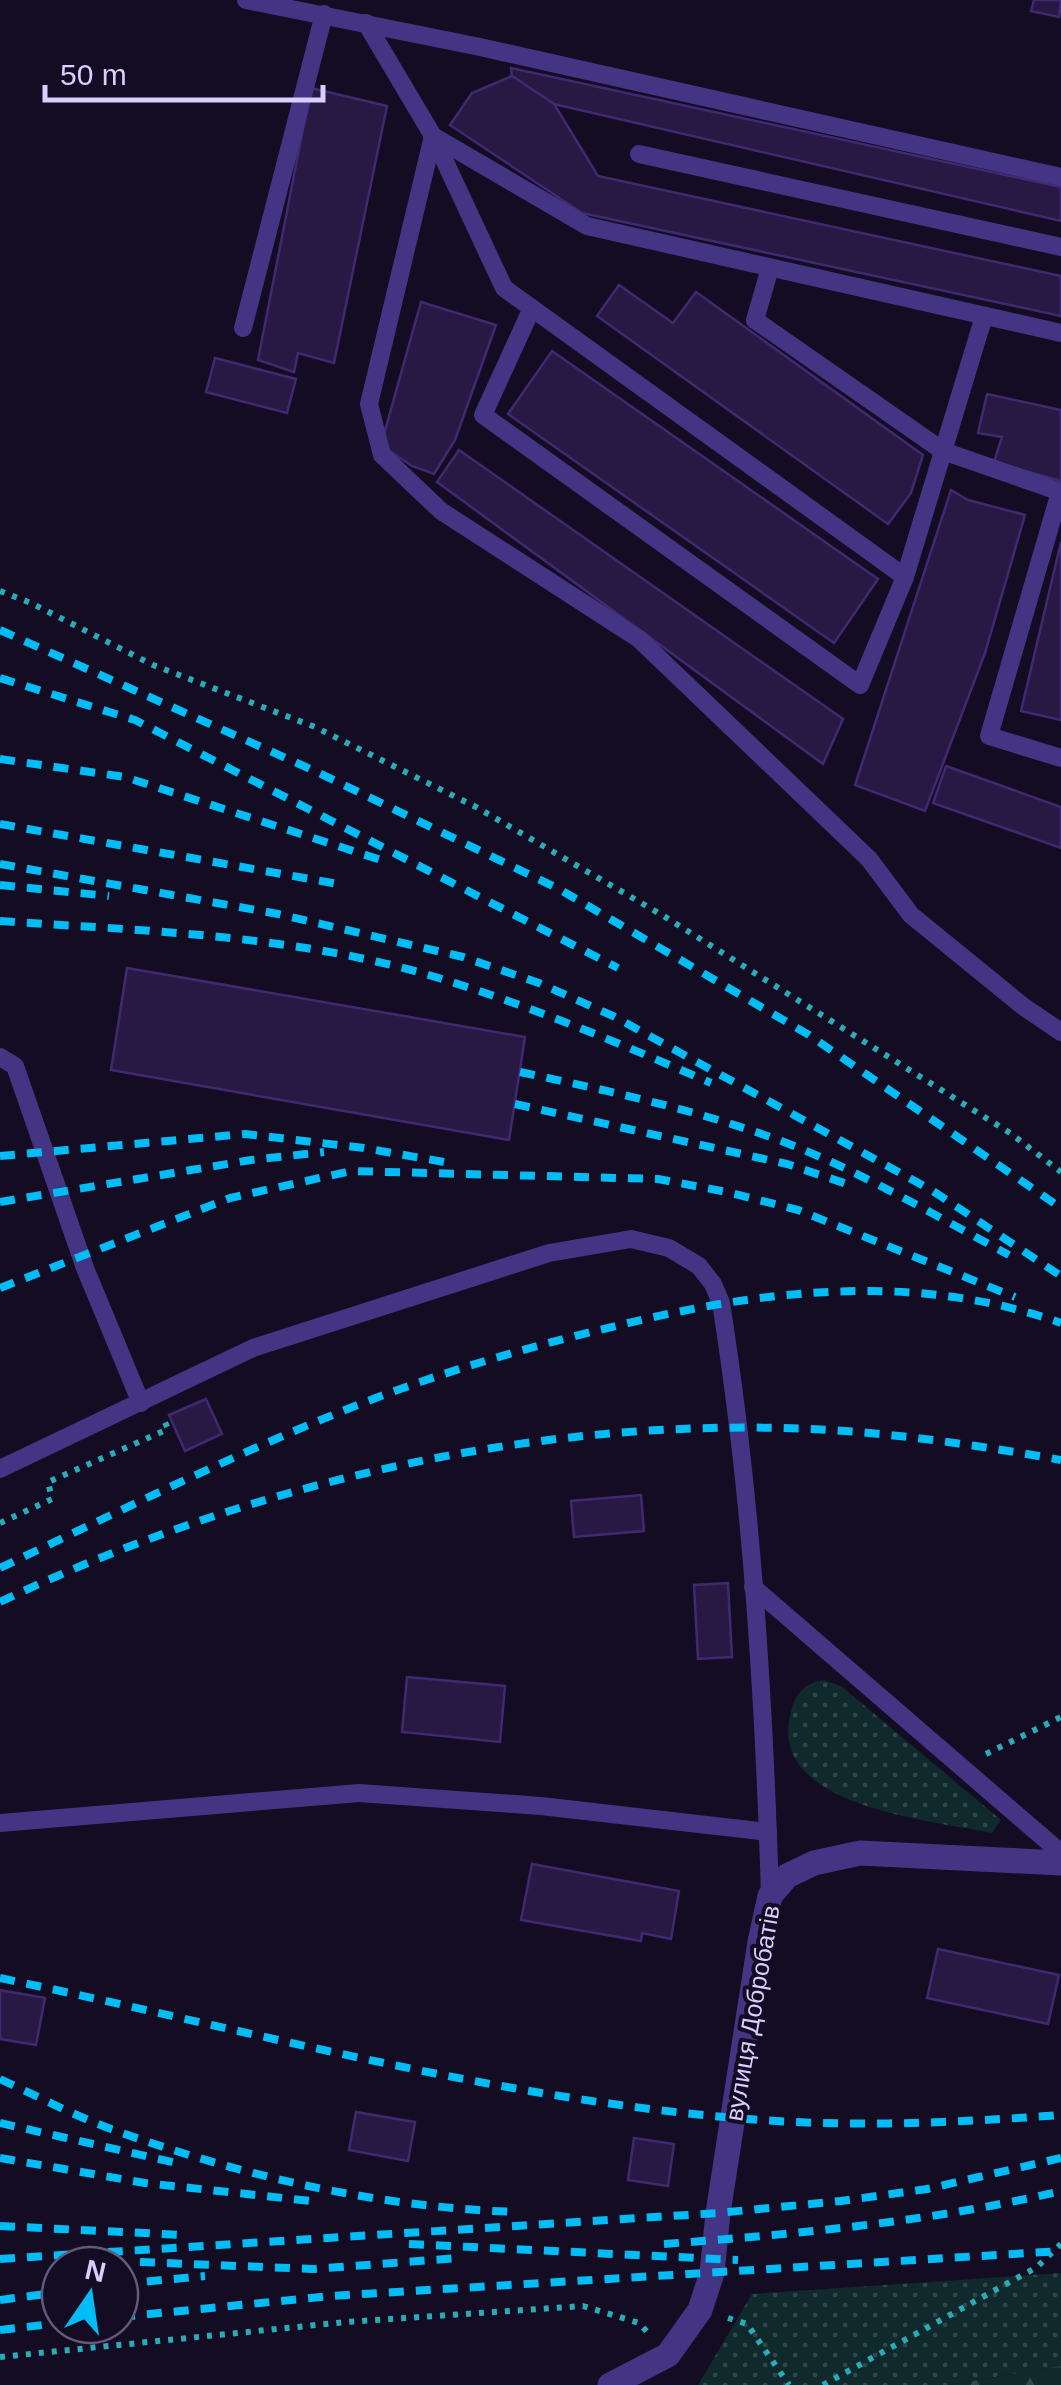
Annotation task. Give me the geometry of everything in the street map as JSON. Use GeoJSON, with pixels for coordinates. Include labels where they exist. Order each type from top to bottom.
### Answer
{"type":"FeatureCollection","features":[{"type":"Feature","properties":{"kind":"street","name":"вулиця Добробатів"},"geometry":{"type":"LineString","coordinates":[[610,2385],[668,2355],[700,2310],[712,2273],[718,2213],[770,1896],[787,1876],[814,1863],[860,1853],[1061,1864]]}},
{"type":"Feature","properties":{"kind":"lane"},"geometry":{"type":"LineString","coordinates":[[246,0],[1061,177]]}},
{"type":"Feature","properties":{"kind":"lane"},"geometry":{"type":"LineString","coordinates":[[244,328],[324,14]]}},
{"type":"Feature","properties":{"kind":"lane"},"geometry":{"type":"LineString","coordinates":[[366,23],[433,136],[504,288],[906,577]]}},
{"type":"Feature","properties":{"kind":"lane"},"geometry":{"type":"LineString","coordinates":[[433,136],[587,226],[1061,333]]}},
{"type":"Feature","properties":{"kind":"lane"},"geometry":{"type":"LineString","coordinates":[[433,136],[368,404],[382,455],[441,511],[639,638],[869,859],[911,915],[1024,1008],[1061,1032]]}},
{"type":"Feature","properties":{"kind":"lane"},"geometry":{"type":"LineString","coordinates":[[639,154],[1061,247]]}},
{"type":"Feature","properties":{"kind":"lane"},"geometry":{"type":"LineString","coordinates":[[770,268],[754,320],[944,450],[1060,492],[989,736],[1061,758]]}},
{"type":"Feature","properties":{"kind":"lane"},"geometry":{"type":"LineString","coordinates":[[532,308],[483,415],[860,684],[906,577],[984,316]]}},
{"type":"Feature","properties":{"kind":"lane"},"geometry":{"type":"LineString","coordinates":[[0,1057],[15,1066],[85,1268],[147,1400]]}},
{"type":"Feature","properties":{"kind":"lane"},"geometry":{"type":"LineString","coordinates":[[0,1469],[253,1348],[549,1253],[631,1239],[669,1248],[699,1266],[721,1303],[741,1429],[754,1587],[770,1896]]}},
{"type":"Feature","properties":{"kind":"lane"},"geometry":{"type":"LineString","coordinates":[[754,1587],[1061,1854]]}},
{"type":"Feature","properties":{"kind":"lane"},"geometry":{"type":"LineString","coordinates":[[0,1823],[358,1794],[541,1806],[768,1832]]}},
{"type":"Feature","properties":{"kind":"path"},"geometry":{"type":"LineString","coordinates":[[0,591],[153,665],[314,727],[476,806],[662,915],[1010,1134],[1061,1172]]}},
{"type":"Feature","properties":{"kind":"path"},"geometry":{"type":"LineString","coordinates":[[0,1523],[52,1499],[48,1482],[168,1429],[147,1400]]}},
{"type":"Feature","properties":{"kind":"path"},"geometry":{"type":"LineString","coordinates":[[955,1761],[996,1752],[1061,1717]]}},
{"type":"Feature","properties":{"kind":"path"},"geometry":{"type":"LineString","coordinates":[[823,2385],[1037,2267],[1061,2244]]}},
{"type":"Feature","properties":{"kind":"path"},"geometry":{"type":"LineString","coordinates":[[0,2357],[346,2322],[583,2306],[640,2323],[668,2355]]}},
{"type":"Feature","properties":{"kind":"path"},"geometry":{"type":"LineString","coordinates":[[700,2310],[747,2324],[789,2385]]}},
{"type":"Feature","properties":{"kind":"green space"},"geometry":{"type":"Polygon","coordinates":[[[824,1680],[841,1686],[1001,1820],[992,1833],[860,1804],[829,1790],[804,1771],[790,1747],[790,1716],[801,1692],[824,1680]]]}},
{"type":"Feature","properties":{"kind":"green space"},"geometry":{"type":"Polygon","coordinates":[[[1061,2273],[1061,2366],[948,2385],[698,2385],[752,2294],[1061,2273]]]}},
{"type":"Feature","properties":{"kind":"green space"},"geometry":{"type":"Polygon","coordinates":[[[1061,2366],[1061,2385],[948,2385],[1061,2366]]]}},
{"type":"Feature","properties":{"kind":"building"},"geometry":{"type":"Polygon","coordinates":[[[1034,0],[1061,0],[1059,17],[1031,11],[1034,0]]]}},
{"type":"Feature","properties":{"kind":"building"},"geometry":{"type":"Polygon","coordinates":[[[511,68],[1061,187],[1061,221],[554,104],[512,76],[511,68]]]}},
{"type":"Feature","properties":{"kind":"building"},"geometry":{"type":"Polygon","coordinates":[[[512,76],[554,104],[598,176],[1061,276],[1061,316],[582,213],[450,125],[472,93],[512,76]]]}},
{"type":"Feature","properties":{"kind":"building"},"geometry":{"type":"Polygon","coordinates":[[[311,88],[387,106],[334,363],[298,353],[294,372],[258,360],[311,88]]]}},
{"type":"Feature","properties":{"kind":"building"},"geometry":{"type":"Polygon","coordinates":[[[619,285],[673,323],[696,292],[923,455],[911,493],[888,524],[597,316],[619,285]]]}},
{"type":"Feature","properties":{"kind":"building"},"geometry":{"type":"Polygon","coordinates":[[[421,302],[496,325],[455,440],[434,474],[412,466],[381,445],[421,302]]]}},
{"type":"Feature","properties":{"kind":"building"},"geometry":{"type":"Polygon","coordinates":[[[552,351],[878,579],[834,643],[508,414],[552,351]]]}},
{"type":"Feature","properties":{"kind":"building"},"geometry":{"type":"Polygon","coordinates":[[[215,358],[296,379],[287,413],[206,392],[215,358]]]}},
{"type":"Feature","properties":{"kind":"building"},"geometry":{"type":"Polygon","coordinates":[[[987,394],[1061,410],[1061,481],[994,462],[1002,437],[978,433],[987,394]]]}},
{"type":"Feature","properties":{"kind":"building"},"geometry":{"type":"Polygon","coordinates":[[[459,450],[843,719],[823,764],[437,482],[459,450]]]}},
{"type":"Feature","properties":{"kind":"building"},"geometry":{"type":"Polygon","coordinates":[[[951,490],[968,500],[1025,515],[985,653],[925,811],[855,785],[951,490]]]}},
{"type":"Feature","properties":{"kind":"building"},"geometry":{"type":"Polygon","coordinates":[[[1061,542],[1061,720],[1021,711],[1061,542]]]}},
{"type":"Feature","properties":{"kind":"building"},"geometry":{"type":"Polygon","coordinates":[[[946,766],[1061,807],[1061,848],[933,803],[946,766]]]}},
{"type":"Feature","properties":{"kind":"building"},"geometry":{"type":"Polygon","coordinates":[[[127,968],[525,1037],[509,1140],[111,1070],[127,968]]]}},
{"type":"Feature","properties":{"kind":"building"},"geometry":{"type":"Polygon","coordinates":[[[206,1399],[222,1434],[185,1451],[169,1415],[206,1399]]]}},
{"type":"Feature","properties":{"kind":"building"},"geometry":{"type":"Polygon","coordinates":[[[641,1495],[644,1531],[574,1537],[571,1501],[641,1495]]]}},
{"type":"Feature","properties":{"kind":"building"},"geometry":{"type":"Polygon","coordinates":[[[728,1583],[732,1657],[698,1659],[694,1585],[728,1583]]]}},
{"type":"Feature","properties":{"kind":"building"},"geometry":{"type":"Polygon","coordinates":[[[407,1677],[505,1686],[500,1742],[402,1732],[407,1677]]]}},
{"type":"Feature","properties":{"kind":"building"},"geometry":{"type":"Polygon","coordinates":[[[532,1864],[679,1891],[671,1939],[642,1933],[641,1941],[521,1920],[532,1864]]]}},
{"type":"Feature","properties":{"kind":"building"},"geometry":{"type":"Polygon","coordinates":[[[938,1949],[1059,1975],[1048,2024],[927,1998],[938,1949]]]}},
{"type":"Feature","properties":{"kind":"building"},"geometry":{"type":"Polygon","coordinates":[[[0,1990],[45,1998],[36,2045],[0,2039],[0,1990]]]}},
{"type":"Feature","properties":{"kind":"building"},"geometry":{"type":"Polygon","coordinates":[[[356,2112],[415,2122],[408,2161],[349,2150],[356,2112]]]}},
{"type":"Feature","properties":{"kind":"building"},"geometry":{"type":"Polygon","coordinates":[[[634,2138],[674,2144],[668,2186],[628,2180],[634,2138]]]}},
{"type":"Feature","properties":{"kind":"railway"},"geometry":{"type":"LineString","coordinates":[[0,630],[317,772],[559,889],[809,1035],[1061,1208]]}},
{"type":"Feature","properties":{"kind":"railway"},"geometry":{"type":"LineString","coordinates":[[0,678],[135,720],[618,968]]}},
{"type":"Feature","properties":{"kind":"railway"},"geometry":{"type":"LineString","coordinates":[[0,759],[125,777],[381,860]]}},
{"type":"Feature","properties":{"kind":"railway"},"geometry":{"type":"LineString","coordinates":[[0,824],[338,884]]}},
{"type":"Feature","properties":{"kind":"railway"},"geometry":{"type":"LineString","coordinates":[[0,864],[278,914],[463,957],[539,983],[613,1016],[933,1191],[1061,1276]]}},
{"type":"Feature","properties":{"kind":"railway"},"geometry":{"type":"LineString","coordinates":[[0,885],[109,896]]}},
{"type":"Feature","properties":{"kind":"railway"},"geometry":{"type":"LineString","coordinates":[[0,921],[223,937],[388,964],[544,1014],[711,1083]]}},
{"type":"Feature","properties":{"kind":"railway"},"geometry":{"type":"LineString","coordinates":[[520,1072],[686,1111],[784,1142],[870,1181],[1009,1255]]}},
{"type":"Feature","properties":{"kind":"railway"},"geometry":{"type":"LineString","coordinates":[[515,1104],[787,1164],[850,1185]]}},
{"type":"Feature","properties":{"kind":"railway"},"geometry":{"type":"LineString","coordinates":[[0,1156],[245,1134],[444,1162]]}},
{"type":"Feature","properties":{"kind":"railway"},"geometry":{"type":"LineString","coordinates":[[0,1202],[251,1160],[324,1152]]}},
{"type":"Feature","properties":{"kind":"railway"},"geometry":{"type":"LineString","coordinates":[[0,1288],[230,1198],[351,1171],[658,1179],[727,1192],[798,1210],[1015,1297]]}},
{"type":"Feature","properties":{"kind":"railway"},"geometry":{"type":"LineString","coordinates":[[0,1568],[214,1466],[345,1410],[481,1362],[675,1312],[786,1295],[897,1292],[1007,1307],[1061,1323]]}},
{"type":"Feature","properties":{"kind":"railway"},"geometry":{"type":"LineString","coordinates":[[0,1602],[100,1558],[204,1519],[310,1487],[418,1462],[528,1443],[638,1431],[749,1428],[884,1434],[1061,1460]]}},
{"type":"Feature","properties":{"kind":"railway"},"geometry":{"type":"LineString","coordinates":[[0,1978],[458,2078],[643,2108],[736,2118],[858,2124],[1061,2115]]}},
{"type":"Feature","properties":{"kind":"railway"},"geometry":{"type":"LineString","coordinates":[[0,2079],[111,2129],[261,2175],[415,2204],[519,2212]]}},
{"type":"Feature","properties":{"kind":"railway"},"geometry":{"type":"LineString","coordinates":[[0,2123],[181,2164]]}},
{"type":"Feature","properties":{"kind":"railway"},"geometry":{"type":"LineString","coordinates":[[0,2158],[145,2183],[320,2202]]}},
{"type":"Feature","properties":{"kind":"railway"},"geometry":{"type":"LineString","coordinates":[[0,2259],[718,2213],[927,2189],[1061,2158]]}},
{"type":"Feature","properties":{"kind":"railway"},"geometry":{"type":"LineString","coordinates":[[664,2244],[913,2219],[1061,2191]]}},
{"type":"Feature","properties":{"kind":"railway"},"geometry":{"type":"LineString","coordinates":[[0,2226],[184,2235]]}},
{"type":"Feature","properties":{"kind":"railway"},"geometry":{"type":"LineString","coordinates":[[409,2244],[738,2260]]}},
{"type":"Feature","properties":{"kind":"railway"},"geometry":{"type":"LineString","coordinates":[[140,2315],[331,2296],[1061,2251]]}},
{"type":"Feature","properties":{"kind":"railway"},"geometry":{"type":"LineString","coordinates":[[140,2262],[313,2269],[459,2258]]}},
{"type":"Feature","properties":{"kind":"railway"},"geometry":{"type":"LineString","coordinates":[[140,2282],[205,2276]]}},
{"type":"Feature","properties":{"kind":"railway"},"geometry":{"type":"LineString","coordinates":[[0,2300],[40,2295]]}},
{"type":"Feature","properties":{"kind":"railway"},"geometry":{"type":"LineString","coordinates":[[0,2330],[40,2325]]}}]}
